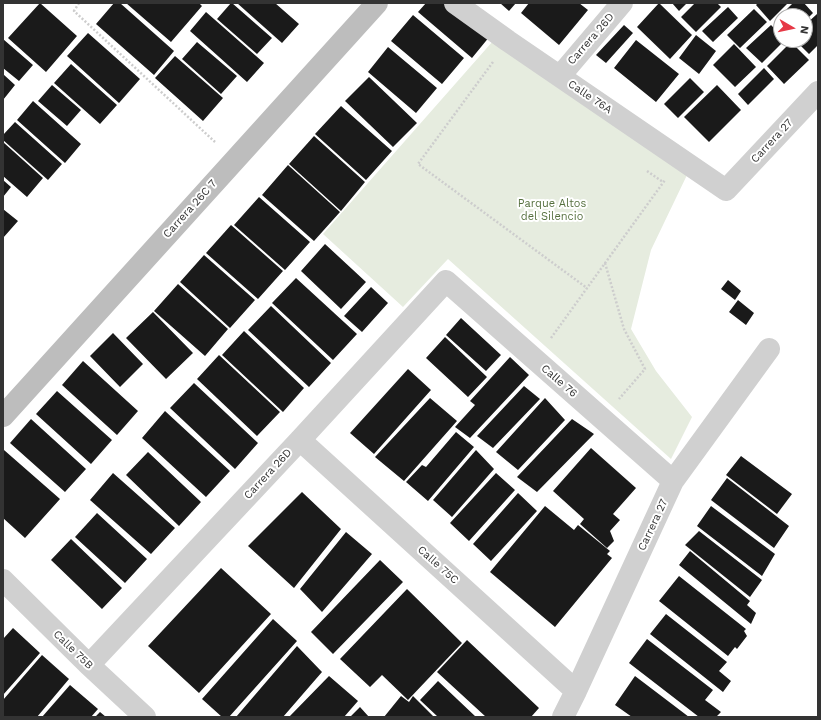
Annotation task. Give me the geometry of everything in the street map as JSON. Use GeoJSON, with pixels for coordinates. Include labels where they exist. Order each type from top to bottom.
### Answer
{"type":"FeatureCollection","features":[{"type":"Feature","properties":{"kind":"street","name":"Carrera 26C 7"},"geometry":{"type":"LineString","coordinates":[[3,416],[377,3]]}},
{"type":"Feature","properties":{"kind":"street","name":"Calle 76A"},"geometry":{"type":"LineString","coordinates":[[456,3],[508,41],[726,190]]}},
{"type":"Feature","properties":{"kind":"street","name":"Carrera 26D"},"geometry":{"type":"LineString","coordinates":[[560,76],[622,3]]}},
{"type":"Feature","properties":{"kind":"street","name":"Carrera 27"},"geometry":{"type":"LineString","coordinates":[[726,190],[818,92]]}},
{"type":"Feature","properties":{"kind":"street","name":"Carrera 26D"},"geometry":{"type":"LineString","coordinates":[[89,665],[300,440],[446,281]]}},
{"type":"Feature","properties":{"kind":"street","name":"Calle 76"},"geometry":{"type":"LineString","coordinates":[[446,281],[673,481]]}},
{"type":"Feature","properties":{"kind":"street","name":"Carrera 27"},"geometry":{"type":"LineString","coordinates":[[563,717],[673,481],[769,349]]}},
{"type":"Feature","properties":{"kind":"street","name":"Calle 75C"},"geometry":{"type":"LineString","coordinates":[[300,440],[576,691]]}},
{"type":"Feature","properties":{"kind":"street","name":"Calle 75B"},"geometry":{"type":"LineString","coordinates":[[3,580],[89,665],[145,717]]}},
{"type":"Feature","properties":{"kind":"path"},"geometry":{"type":"LineString","coordinates":[[79,3],[74,11],[220,147]]}},
{"type":"Feature","properties":{"kind":"path"},"geometry":{"type":"LineString","coordinates":[[508,41],[495,61],[418,164],[588,288]]}},
{"type":"Feature","properties":{"kind":"path"},"geometry":{"type":"LineString","coordinates":[[535,360],[680,158]]}},
{"type":"Feature","properties":{"kind":"path"},"geometry":{"type":"LineString","coordinates":[[601,418],[645,369],[624,329],[605,263]]}},
{"type":"Feature","properties":{"kind":"green space","name":"Parque Altos del Silencio"},"geometry":{"type":"Polygon","coordinates":[[[493,41],[687,175],[651,250],[631,329],[656,371],[692,417],[671,459],[448,259],[403,307],[323,234],[493,41]]]}},
{"type":"Feature","properties":{"kind":"building"},"geometry":{"type":"Polygon","coordinates":[[[40,3],[77,36],[46,72],[8,38],[40,3]]]}},
{"type":"Feature","properties":{"kind":"building"},"geometry":{"type":"Polygon","coordinates":[[[114,3],[120,3],[174,51],[154,75],[96,24],[114,3]]]}},
{"type":"Feature","properties":{"kind":"building"},"geometry":{"type":"Polygon","coordinates":[[[126,3],[199,3],[202,6],[171,42],[126,3]]]}},
{"type":"Feature","properties":{"kind":"building"},"geometry":{"type":"Polygon","coordinates":[[[231,3],[272,38],[257,54],[217,19],[231,3]]]}},
{"type":"Feature","properties":{"kind":"building"},"geometry":{"type":"Polygon","coordinates":[[[237,3],[275,3],[299,24],[282,43],[237,3]]]}},
{"type":"Feature","properties":{"kind":"building"},"geometry":{"type":"Polygon","coordinates":[[[426,3],[445,3],[490,36],[472,58],[418,12],[426,3]]]}},
{"type":"Feature","properties":{"kind":"building"},"geometry":{"type":"Polygon","coordinates":[[[500,3],[516,3],[509,11],[500,3]]]}},
{"type":"Feature","properties":{"kind":"building"},"geometry":{"type":"Polygon","coordinates":[[[529,3],[579,3],[588,10],[559,45],[521,13],[529,3]]]}},
{"type":"Feature","properties":{"kind":"building"},"geometry":{"type":"Polygon","coordinates":[[[659,3],[692,35],[670,59],[637,27],[659,3]]]}},
{"type":"Feature","properties":{"kind":"building"},"geometry":{"type":"Polygon","coordinates":[[[672,3],[687,3],[679,11],[672,3]]]}},
{"type":"Feature","properties":{"kind":"building"},"geometry":{"type":"Polygon","coordinates":[[[695,3],[717,3],[721,7],[696,32],[681,17],[695,3]]]}},
{"type":"Feature","properties":{"kind":"building"},"geometry":{"type":"Polygon","coordinates":[[[758,3],[788,3],[783,8],[773,8],[773,18],[770,21],[756,5],[758,3]]]}},
{"type":"Feature","properties":{"kind":"building"},"geometry":{"type":"Polygon","coordinates":[[[793,3],[804,3],[808,8],[788,8],[793,3]]]}},
{"type":"Feature","properties":{"kind":"building"},"geometry":{"type":"Polygon","coordinates":[[[728,7],[738,18],[713,42],[702,31],[728,7]]]}},
{"type":"Feature","properties":{"kind":"building"},"geometry":{"type":"Polygon","coordinates":[[[754,9],[767,22],[740,48],[727,35],[754,9]]]}},
{"type":"Feature","properties":{"kind":"building"},"geometry":{"type":"Polygon","coordinates":[[[206,12],[264,63],[247,82],[190,31],[206,12]]]}},
{"type":"Feature","properties":{"kind":"building"},"geometry":{"type":"Polygon","coordinates":[[[817,14],[818,15],[818,45],[809,54],[803,48],[813,48],[813,18],[817,14]]]}},
{"type":"Feature","properties":{"kind":"building"},"geometry":{"type":"Polygon","coordinates":[[[413,15],[464,58],[442,84],[391,41],[413,15]]]}},
{"type":"Feature","properties":{"kind":"building"},"geometry":{"type":"Polygon","coordinates":[[[624,25],[633,33],[606,63],[596,55],[624,25]]]}},
{"type":"Feature","properties":{"kind":"building"},"geometry":{"type":"Polygon","coordinates":[[[771,25],[773,27],[773,48],[777,48],[762,63],[746,48],[771,25]]]}},
{"type":"Feature","properties":{"kind":"building"},"geometry":{"type":"Polygon","coordinates":[[[88,33],[140,79],[119,103],[67,56],[88,33]]]}},
{"type":"Feature","properties":{"kind":"building"},"geometry":{"type":"Polygon","coordinates":[[[696,35],[716,51],[699,74],[679,58],[696,35]]]}},
{"type":"Feature","properties":{"kind":"building"},"geometry":{"type":"Polygon","coordinates":[[[3,39],[33,65],[19,81],[3,68],[3,39]]]}},
{"type":"Feature","properties":{"kind":"building"},"geometry":{"type":"Polygon","coordinates":[[[636,40],[679,74],[656,102],[614,68],[636,40]]]}},
{"type":"Feature","properties":{"kind":"building"},"geometry":{"type":"Polygon","coordinates":[[[197,42],[237,76],[221,94],[182,59],[197,42]]]}},
{"type":"Feature","properties":{"kind":"building"},"geometry":{"type":"Polygon","coordinates":[[[734,44],[756,67],[735,87],[713,65],[734,44]]]}},
{"type":"Feature","properties":{"kind":"building"},"geometry":{"type":"Polygon","coordinates":[[[388,47],[437,88],[416,113],[368,72],[388,47]]]}},
{"type":"Feature","properties":{"kind":"building"},"geometry":{"type":"Polygon","coordinates":[[[785,48],[797,48],[809,60],[784,84],[767,66],[785,48]]]}},
{"type":"Feature","properties":{"kind":"building"},"geometry":{"type":"Polygon","coordinates":[[[175,56],[223,98],[203,121],[155,78],[175,56]]]}},
{"type":"Feature","properties":{"kind":"building"},"geometry":{"type":"Polygon","coordinates":[[[71,64],[117,105],[100,124],[54,83],[71,64]]]}},
{"type":"Feature","properties":{"kind":"building"},"geometry":{"type":"Polygon","coordinates":[[[764,68],[774,79],[748,105],[738,94],[764,68]]]}},
{"type":"Feature","properties":{"kind":"building"},"geometry":{"type":"Polygon","coordinates":[[[3,74],[15,85],[3,100],[3,74]]]}},
{"type":"Feature","properties":{"kind":"building"},"geometry":{"type":"Polygon","coordinates":[[[369,77],[417,123],[393,147],[345,101],[369,77]]]}},
{"type":"Feature","properties":{"kind":"building"},"geometry":{"type":"Polygon","coordinates":[[[690,78],[704,92],[678,118],[664,104],[690,78]]]}},
{"type":"Feature","properties":{"kind":"building"},"geometry":{"type":"Polygon","coordinates":[[[52,85],[81,110],[67,126],[38,101],[52,85]]]}},
{"type":"Feature","properties":{"kind":"building"},"geometry":{"type":"Polygon","coordinates":[[[717,85],[741,110],[709,142],[684,117],[717,85]]]}},
{"type":"Feature","properties":{"kind":"building"},"geometry":{"type":"Polygon","coordinates":[[[33,101],[81,144],[65,163],[17,120],[33,101]]]}},
{"type":"Feature","properties":{"kind":"building"},"geometry":{"type":"Polygon","coordinates":[[[341,106],[392,151],[366,180],[315,134],[341,106]]]}},
{"type":"Feature","properties":{"kind":"building"},"geometry":{"type":"Polygon","coordinates":[[[15,122],[62,164],[48,180],[3,140],[3,135],[15,122]]]}},
{"type":"Feature","properties":{"kind":"building"},"geometry":{"type":"Polygon","coordinates":[[[314,136],[365,182],[341,211],[289,164],[314,136]]]}},
{"type":"Feature","properties":{"kind":"building"},"geometry":{"type":"Polygon","coordinates":[[[3,142],[43,178],[27,197],[3,176],[3,142]]]}},
{"type":"Feature","properties":{"kind":"building"},"geometry":{"type":"Polygon","coordinates":[[[288,165],[340,212],[314,241],[262,195],[288,165]]]}},
{"type":"Feature","properties":{"kind":"building"},"geometry":{"type":"Polygon","coordinates":[[[3,180],[11,187],[3,197],[3,180]]]}},
{"type":"Feature","properties":{"kind":"building"},"geometry":{"type":"Polygon","coordinates":[[[259,197],[310,242],[285,270],[234,225],[259,197]]]}},
{"type":"Feature","properties":{"kind":"building"},"geometry":{"type":"Polygon","coordinates":[[[3,209],[18,221],[3,238],[3,209]]]}},
{"type":"Feature","properties":{"kind":"building"},"geometry":{"type":"Polygon","coordinates":[[[231,225],[283,271],[258,299],[206,253],[231,225]]]}},
{"type":"Feature","properties":{"kind":"building"},"geometry":{"type":"Polygon","coordinates":[[[325,244],[366,282],[341,309],[301,271],[325,244]]]}},
{"type":"Feature","properties":{"kind":"building"},"geometry":{"type":"Polygon","coordinates":[[[204,255],[255,300],[230,328],[180,282],[204,255]]]}},
{"type":"Feature","properties":{"kind":"building"},"geometry":{"type":"Polygon","coordinates":[[[296,278],[357,334],[333,360],[272,303],[296,278]]]}},
{"type":"Feature","properties":{"kind":"building"},"geometry":{"type":"Polygon","coordinates":[[[728,280],[741,291],[735,300],[721,289],[728,280]]]}},
{"type":"Feature","properties":{"kind":"building"},"geometry":{"type":"Polygon","coordinates":[[[178,284],[228,329],[205,356],[154,311],[178,284]]]}},
{"type":"Feature","properties":{"kind":"building"},"geometry":{"type":"Polygon","coordinates":[[[371,287],[388,303],[362,332],[344,316],[371,287]]]}},
{"type":"Feature","properties":{"kind":"building"},"geometry":{"type":"Polygon","coordinates":[[[738,300],[754,313],[746,325],[729,312],[738,300]]]}},
{"type":"Feature","properties":{"kind":"building"},"geometry":{"type":"Polygon","coordinates":[[[271,306],[331,363],[309,387],[248,330],[271,306]]]}},
{"type":"Feature","properties":{"kind":"building"},"geometry":{"type":"Polygon","coordinates":[[[153,312],[193,353],[166,379],[126,338],[153,312]]]}},
{"type":"Feature","properties":{"kind":"building"},"geometry":{"type":"Polygon","coordinates":[[[461,318],[501,355],[486,371],[446,335],[461,318]]]}},
{"type":"Feature","properties":{"kind":"building"},"geometry":{"type":"Polygon","coordinates":[[[244,331],[304,388],[283,412],[222,355],[244,331]]]}},
{"type":"Feature","properties":{"kind":"building"},"geometry":{"type":"Polygon","coordinates":[[[113,333],[143,364],[120,387],[90,356],[113,333]]]}},
{"type":"Feature","properties":{"kind":"building"},"geometry":{"type":"Polygon","coordinates":[[[445,337],[487,377],[468,397],[426,358],[445,337]]]}},
{"type":"Feature","properties":{"kind":"building"},"geometry":{"type":"Polygon","coordinates":[[[219,355],[280,412],[257,436],[197,379],[219,355]]]}},
{"type":"Feature","properties":{"kind":"building"},"geometry":{"type":"Polygon","coordinates":[[[510,357],[529,375],[470,438],[455,427],[475,405],[470,401],[510,357]]]}},
{"type":"Feature","properties":{"kind":"building"},"geometry":{"type":"Polygon","coordinates":[[[83,361],[138,411],[117,435],[62,385],[83,361]]]}},
{"type":"Feature","properties":{"kind":"building"},"geometry":{"type":"Polygon","coordinates":[[[408,369],[431,390],[374,454],[350,433],[408,369]]]}},
{"type":"Feature","properties":{"kind":"building"},"geometry":{"type":"Polygon","coordinates":[[[194,383],[258,443],[235,469],[170,408],[194,383]]]}},
{"type":"Feature","properties":{"kind":"building"},"geometry":{"type":"Polygon","coordinates":[[[524,386],[540,399],[493,448],[477,436],[524,386]]]}},
{"type":"Feature","properties":{"kind":"building"},"geometry":{"type":"Polygon","coordinates":[[[57,391],[112,440],[91,464],[36,414],[57,391]]]}},
{"type":"Feature","properties":{"kind":"building"},"geometry":{"type":"Polygon","coordinates":[[[430,398],[457,421],[404,481],[375,457],[430,398]]]}},
{"type":"Feature","properties":{"kind":"building"},"geometry":{"type":"Polygon","coordinates":[[[545,398],[565,420],[518,470],[496,452],[545,398]]]}},
{"type":"Feature","properties":{"kind":"building"},"geometry":{"type":"Polygon","coordinates":[[[165,411],[230,471],[206,497],[142,438],[165,411]]]}},
{"type":"Feature","properties":{"kind":"building"},"geometry":{"type":"Polygon","coordinates":[[[31,419],[86,469],[65,492],[10,443],[31,419]]]}},
{"type":"Feature","properties":{"kind":"building"},"geometry":{"type":"Polygon","coordinates":[[[572,419],[594,434],[537,492],[517,477],[572,419]]]}},
{"type":"Feature","properties":{"kind":"building"},"geometry":{"type":"Polygon","coordinates":[[[456,432],[474,447],[428,501],[406,482],[422,465],[426,467],[456,432]]]}},
{"type":"Feature","properties":{"kind":"building"},"geometry":{"type":"Polygon","coordinates":[[[591,448],[636,488],[613,514],[620,520],[610,531],[614,541],[607,548],[580,524],[584,519],[553,491],[591,448]]]}},
{"type":"Feature","properties":{"kind":"building"},"geometry":{"type":"Polygon","coordinates":[[[4,450],[60,499],[25,538],[3,518],[4,450]]]}},
{"type":"Feature","properties":{"kind":"building"},"geometry":{"type":"Polygon","coordinates":[[[476,450],[494,469],[452,517],[433,500],[476,450]]]}},
{"type":"Feature","properties":{"kind":"building"},"geometry":{"type":"Polygon","coordinates":[[[148,452],[201,502],[179,526],[126,475],[148,452]]]}},
{"type":"Feature","properties":{"kind":"building"},"geometry":{"type":"Polygon","coordinates":[[[741,456],[792,494],[777,514],[726,475],[741,456]]]}},
{"type":"Feature","properties":{"kind":"building"},"geometry":{"type":"Polygon","coordinates":[[[113,473],[175,528],[151,554],[90,500],[113,473]]]}},
{"type":"Feature","properties":{"kind":"building"},"geometry":{"type":"Polygon","coordinates":[[[496,473],[515,490],[469,541],[450,523],[496,473]]]}},
{"type":"Feature","properties":{"kind":"building"},"geometry":{"type":"Polygon","coordinates":[[[727,478],[789,526],[774,548],[711,500],[727,478]]]}},
{"type":"Feature","properties":{"kind":"building"},"geometry":{"type":"Polygon","coordinates":[[[302,492],[341,529],[294,588],[248,546],[302,492]]]}},
{"type":"Feature","properties":{"kind":"building"},"geometry":{"type":"Polygon","coordinates":[[[518,493],[537,511],[491,561],[473,544],[518,493]]]}},
{"type":"Feature","properties":{"kind":"building"},"geometry":{"type":"Polygon","coordinates":[[[545,506],[574,530],[578,525],[610,551],[607,554],[612,558],[555,627],[490,572],[545,506]]]}},
{"type":"Feature","properties":{"kind":"building"},"geometry":{"type":"Polygon","coordinates":[[[711,506],[775,554],[762,576],[697,526],[711,506]]]}},
{"type":"Feature","properties":{"kind":"building"},"geometry":{"type":"Polygon","coordinates":[[[97,513],[147,559],[125,583],[75,537],[97,513]]]}},
{"type":"Feature","properties":{"kind":"building"},"geometry":{"type":"Polygon","coordinates":[[[699,531],[762,580],[750,597],[685,545],[699,531]]]}},
{"type":"Feature","properties":{"kind":"building"},"geometry":{"type":"Polygon","coordinates":[[[346,532],[372,554],[322,612],[300,589],[346,532]]]}},
{"type":"Feature","properties":{"kind":"building"},"geometry":{"type":"Polygon","coordinates":[[[71,539],[122,588],[102,609],[51,560],[71,539]]]}},
{"type":"Feature","properties":{"kind":"building"},"geometry":{"type":"Polygon","coordinates":[[[690,551],[750,601],[747,605],[756,613],[751,624],[679,565],[690,551]]]}},
{"type":"Feature","properties":{"kind":"building"},"geometry":{"type":"Polygon","coordinates":[[[380,560],[403,582],[333,654],[311,632],[380,560]]]}},
{"type":"Feature","properties":{"kind":"building"},"geometry":{"type":"Polygon","coordinates":[[[221,568],[271,614],[199,693],[148,646],[221,568]]]}},
{"type":"Feature","properties":{"kind":"building"},"geometry":{"type":"Polygon","coordinates":[[[679,576],[746,629],[744,631],[747,636],[737,649],[735,647],[728,656],[659,601],[679,576]]]}},
{"type":"Feature","properties":{"kind":"building"},"geometry":{"type":"Polygon","coordinates":[[[407,589],[462,643],[408,700],[382,675],[370,687],[340,659],[407,589]]]}},
{"type":"Feature","properties":{"kind":"building"},"geometry":{"type":"Polygon","coordinates":[[[666,614],[727,662],[719,671],[731,681],[723,692],[650,634],[666,614]]]}},
{"type":"Feature","properties":{"kind":"building"},"geometry":{"type":"Polygon","coordinates":[[[273,619],[297,641],[229,717],[222,717],[202,699],[273,619]]]}},
{"type":"Feature","properties":{"kind":"building"},"geometry":{"type":"Polygon","coordinates":[[[13,628],[40,653],[3,695],[3,639],[13,628]]]}},
{"type":"Feature","properties":{"kind":"building"},"geometry":{"type":"Polygon","coordinates":[[[647,639],[713,690],[705,700],[721,712],[716,717],[699,717],[629,663],[647,639]]]}},
{"type":"Feature","properties":{"kind":"building"},"geometry":{"type":"Polygon","coordinates":[[[467,640],[539,708],[531,717],[486,717],[437,672],[467,640]]]}},
{"type":"Feature","properties":{"kind":"building"},"geometry":{"type":"Polygon","coordinates":[[[297,646],[322,672],[283,717],[236,717],[297,646]]]}},
{"type":"Feature","properties":{"kind":"building"},"geometry":{"type":"Polygon","coordinates":[[[42,655],[69,679],[37,717],[3,717],[3,700],[42,655]]]}},
{"type":"Feature","properties":{"kind":"building"},"geometry":{"type":"Polygon","coordinates":[[[329,676],[358,701],[344,717],[289,717],[329,676]]]}},
{"type":"Feature","properties":{"kind":"building"},"geometry":{"type":"Polygon","coordinates":[[[635,676],[689,717],[632,717],[615,705],[635,676]]]}},
{"type":"Feature","properties":{"kind":"building"},"geometry":{"type":"Polygon","coordinates":[[[438,681],[476,717],[438,717],[420,700],[438,681]]]}},
{"type":"Feature","properties":{"kind":"building"},"geometry":{"type":"Polygon","coordinates":[[[70,685],[98,709],[91,717],[42,717],[70,685]]]}},
{"type":"Feature","properties":{"kind":"building"},"geometry":{"type":"Polygon","coordinates":[[[401,696],[409,702],[413,696],[434,717],[384,717],[401,696]]]}},
{"type":"Feature","properties":{"kind":"building"},"geometry":{"type":"Polygon","coordinates":[[[360,707],[369,717],[350,717],[360,707]]]}},
{"type":"Feature","properties":{"kind":"building"},"geometry":{"type":"Polygon","coordinates":[[[100,712],[106,717],[95,717],[100,712]]]}}]}
